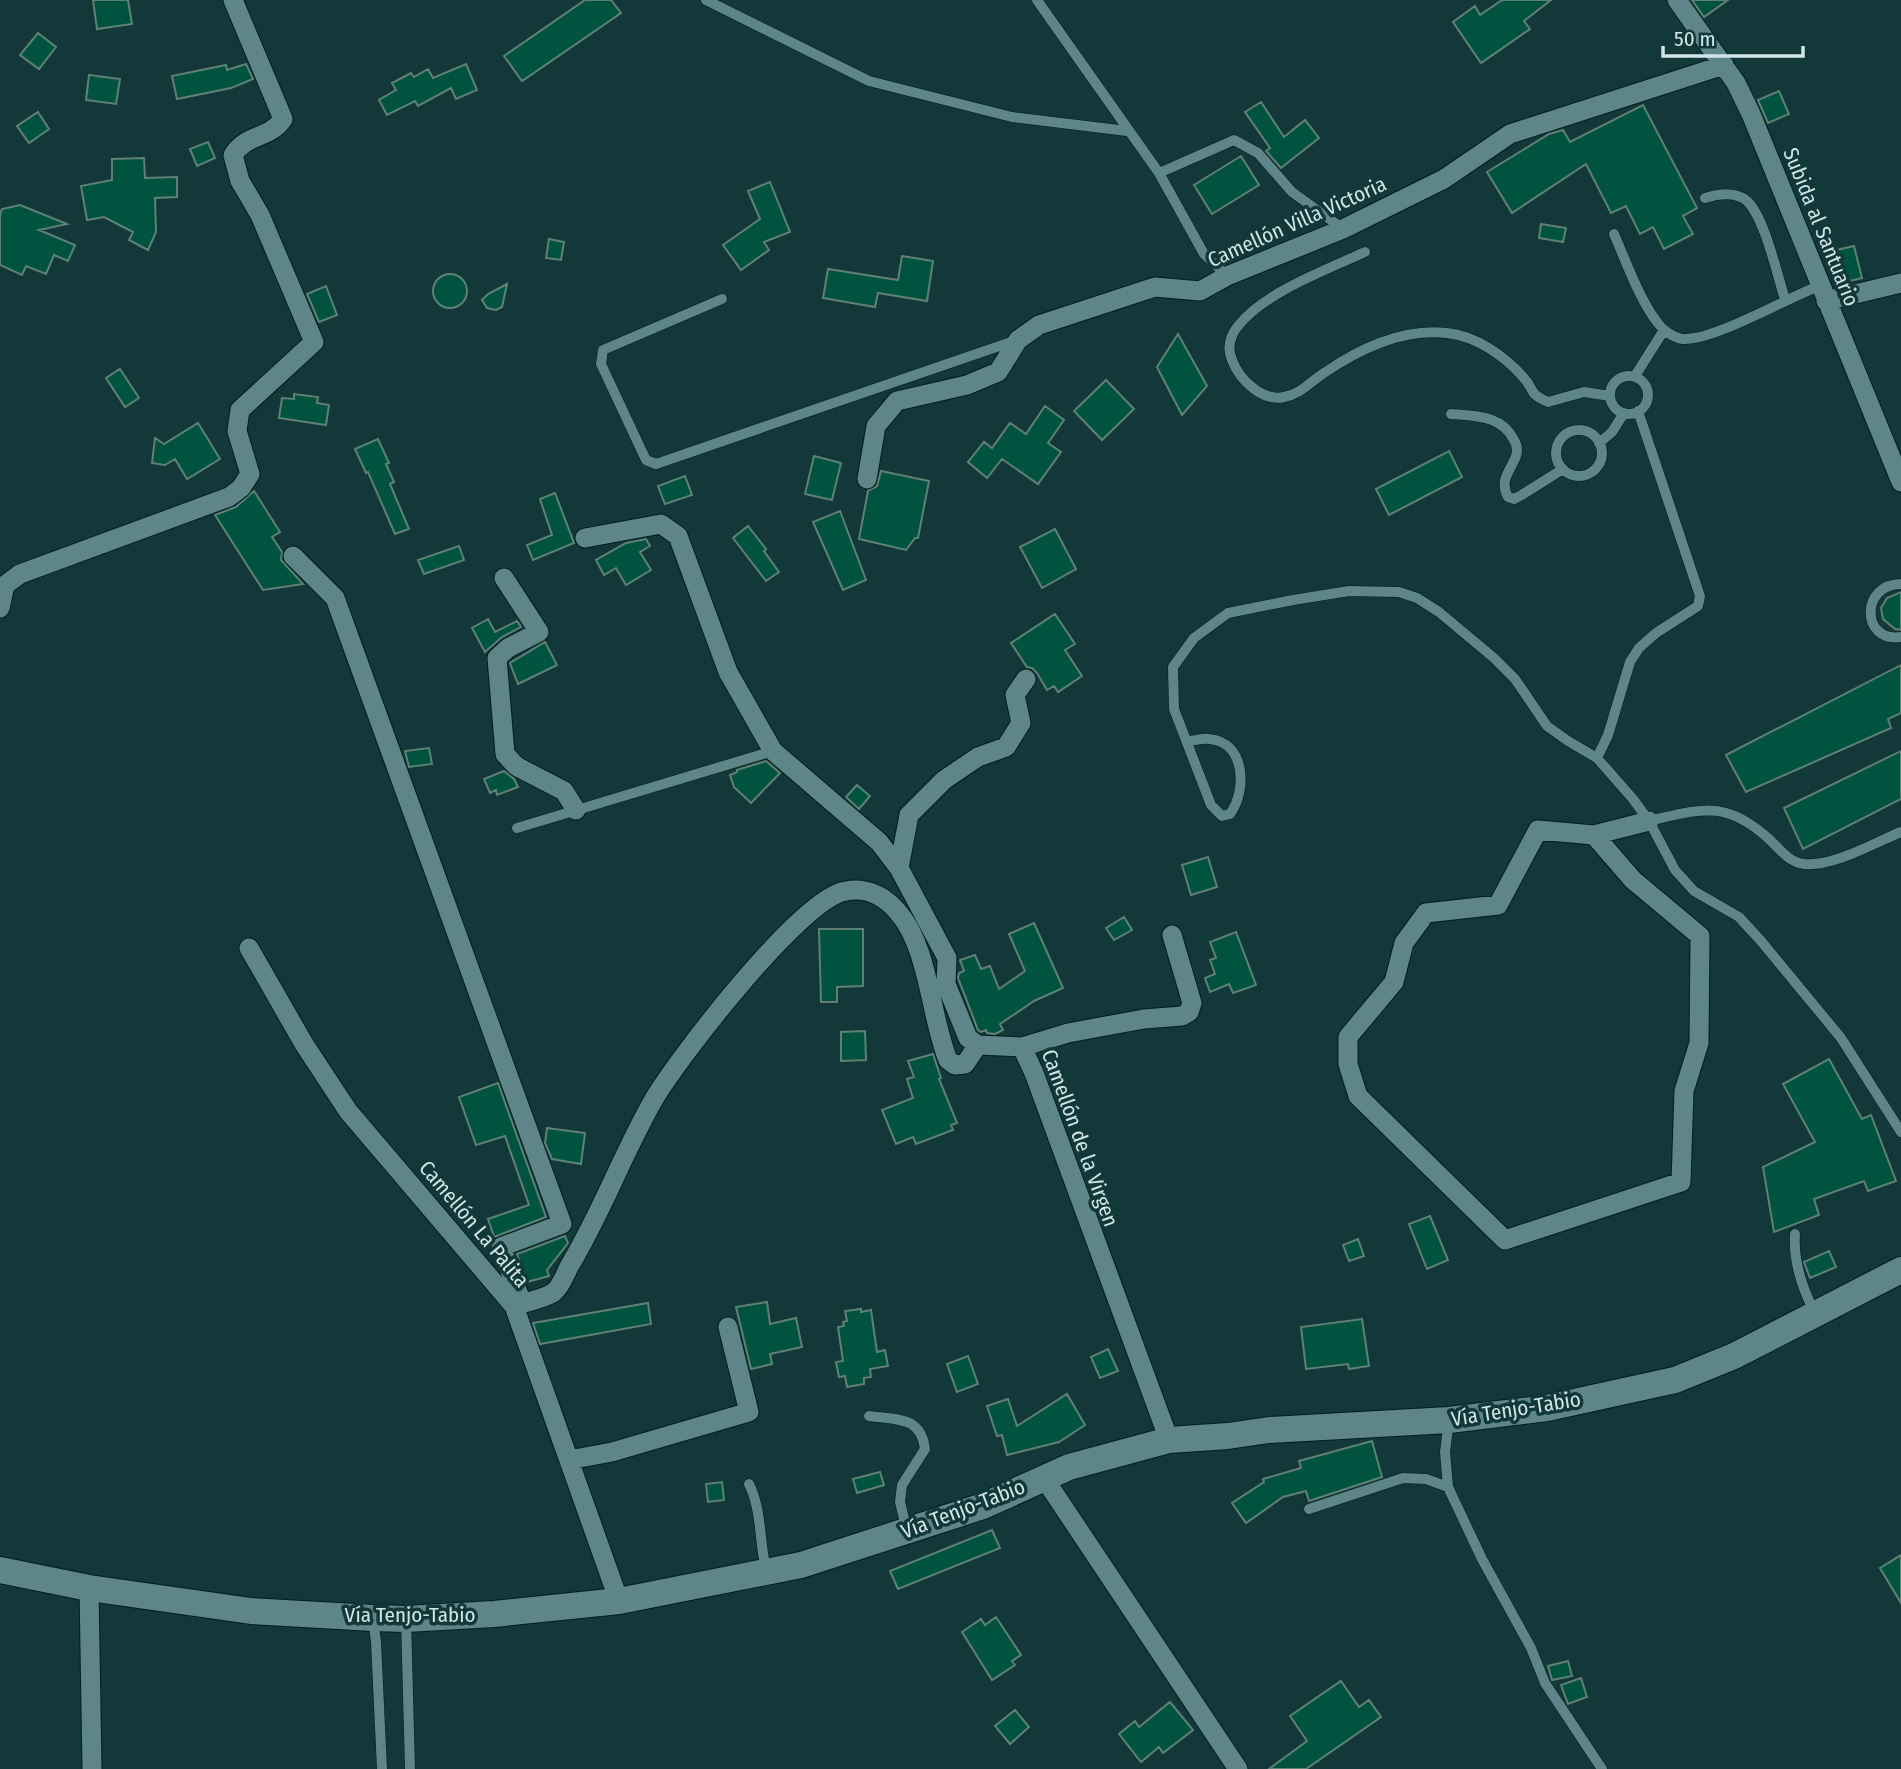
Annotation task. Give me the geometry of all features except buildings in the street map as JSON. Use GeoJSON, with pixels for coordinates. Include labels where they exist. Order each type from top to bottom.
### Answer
{"type":"FeatureCollection","features":[{"type":"Feature","properties":{"kind":"main road","name":"Vía Tenjo-Tabio"},"geometry":{"type":"LineString","coordinates":[[0,1570],[89,1588],[251,1611],[373,1618],[494,1614],[619,1601],[812,1562],[983,1506],[1069,1467],[1169,1440],[1269,1430],[1449,1420],[1547,1408],[1675,1380],[1734,1356],[1901,1270]]}},
{"type":"Feature","properties":{"kind":"street"},"geometry":{"type":"LineString","coordinates":[[0,608],[5,584],[20,574],[229,497],[241,488],[250,474],[237,431],[240,410],[314,342],[260,215],[240,181],[233,155],[240,144],[277,127],[283,119],[233,0]]}},
{"type":"Feature","properties":{"kind":"street","name":"Subida al Santuario"},"geometry":{"type":"LineString","coordinates":[[1677,0],[1724,65],[1751,114],[1901,482]]}},
{"type":"Feature","properties":{"kind":"street","name":"Camellón Villa Victoria"},"geometry":{"type":"LineString","coordinates":[[867,479],[876,426],[897,401],[967,385],[998,372],[1018,340],[1039,325],[1155,287],[1200,292],[1227,276],[1343,229],[1444,179],[1510,134],[1724,65]]}},
{"type":"Feature","properties":{"kind":"street"},"geometry":{"type":"LineString","coordinates":[[1823,293],[1901,283]]}},
{"type":"Feature","properties":{"kind":"street"},"geometry":{"type":"LineString","coordinates":[[293,556],[335,598],[562,1224],[501,1247],[518,1304],[554,1292],[580,1249],[655,1098],[708,1023],[796,922],[817,905],[845,890],[875,892],[898,911],[914,936],[941,1043],[948,1060],[956,1065],[965,1064],[978,1045],[968,1038],[946,984],[947,958],[900,868],[879,842],[773,751],[728,672],[678,536],[661,524],[585,538]]}},
{"type":"Feature","properties":{"kind":"street"},"geometry":{"type":"LineString","coordinates":[[504,578],[538,632],[508,648],[497,658],[505,754],[516,766],[564,791],[576,810]]}},
{"type":"Feature","properties":{"kind":"street"},"geometry":{"type":"LineString","coordinates":[[900,868],[909,815],[944,780],[978,757],[1006,747],[1021,723],[1015,695],[1026,679]]}},
{"type":"Feature","properties":{"kind":"street"},"geometry":{"type":"LineString","coordinates":[[1594,835],[1633,880],[1700,936],[1699,1042],[1684,1091],[1681,1182],[1505,1240],[1358,1097],[1348,1064],[1348,1037],[1394,982],[1404,943],[1426,913],[1498,905],[1538,830],[1594,835],[1649,821]]}},
{"type":"Feature","properties":{"kind":"street"},"geometry":{"type":"LineString","coordinates":[[1022,1046],[1068,1033],[1144,1019],[1182,1016],[1189,1012],[1192,1003],[1172,935]]}},
{"type":"Feature","properties":{"kind":"street","name":"Camellón La Palita"},"geometry":{"type":"LineString","coordinates":[[249,948],[304,1045],[348,1111],[518,1304],[619,1601]]}},
{"type":"Feature","properties":{"kind":"street","name":"Camellón de la Virgen"},"geometry":{"type":"LineString","coordinates":[[978,1045],[1022,1046],[1169,1440]]}},
{"type":"Feature","properties":{"kind":"street"},"geometry":{"type":"LineString","coordinates":[[569,1460],[612,1452],[749,1412],[728,1327]]}},
{"type":"Feature","properties":{"kind":"street"},"geometry":{"type":"LineString","coordinates":[[1044,1478],[1238,1769]]}},
{"type":"Feature","properties":{"kind":"street"},"geometry":{"type":"LineString","coordinates":[[89,1588],[92,1769]]}},
{"type":"Feature","properties":{"kind":"lane"},"geometry":{"type":"LineString","coordinates":[[706,0],[870,82],[1012,117],[1127,131]]}},
{"type":"Feature","properties":{"kind":"lane"},"geometry":{"type":"LineString","coordinates":[[1037,0],[1159,173],[1204,254],[1227,276]]}},
{"type":"Feature","properties":{"kind":"lane"},"geometry":{"type":"LineString","coordinates":[[1159,173],[1234,139],[1258,153],[1292,192],[1343,229]]}},
{"type":"Feature","properties":{"kind":"lane"},"geometry":{"type":"LineString","coordinates":[[1705,198],[1721,193],[1745,200],[1755,213],[1764,233],[1785,299]]}},
{"type":"Feature","properties":{"kind":"lane"},"geometry":{"type":"LineString","coordinates":[[1614,234],[1641,296],[1664,330],[1680,340],[1722,329],[1785,299],[1823,293]]}},
{"type":"Feature","properties":{"kind":"lane"},"geometry":{"type":"LineString","coordinates":[[1365,253],[1293,285],[1245,318],[1230,336],[1230,356],[1237,372],[1250,385],[1266,396],[1281,398],[1299,393],[1322,374],[1359,352],[1417,331],[1450,333],[1481,344],[1504,358],[1526,379],[1534,396],[1548,402],[1584,392],[1610,396]]}},
{"type":"Feature","properties":{"kind":"lane"},"geometry":{"type":"LineString","coordinates":[[722,299],[603,350],[601,364],[646,460],[656,464],[1018,340]]}},
{"type":"Feature","properties":{"kind":"lane"},"geometry":{"type":"LineString","coordinates":[[1634,376],[1664,330]]}},
{"type":"Feature","properties":{"kind":"lane"},"geometry":{"type":"LineString","coordinates":[[1634,376],[1646,386],[1648,400],[1638,411],[1624,413],[1617,410],[1610,396],[1611,389],[1620,377],[1634,376]]}},
{"type":"Feature","properties":{"kind":"lane"},"geometry":{"type":"LineString","coordinates":[[1597,758],[1608,734],[1630,662],[1639,648],[1656,633],[1698,606],[1700,596],[1638,411]]}},
{"type":"Feature","properties":{"kind":"lane"},"geometry":{"type":"LineString","coordinates":[[1599,443],[1612,432],[1624,413]]}},
{"type":"Feature","properties":{"kind":"lane"},"geometry":{"type":"LineString","coordinates":[[1451,414],[1498,421],[1508,429],[1517,446],[1516,456],[1505,476],[1503,488],[1508,497],[1514,499],[1520,496],[1563,469]]}},
{"type":"Feature","properties":{"kind":"lane"},"geometry":{"type":"LineString","coordinates":[[1573,431],[1588,432],[1599,443],[1601,459],[1592,472],[1577,476],[1563,469],[1558,463],[1556,447],[1565,434],[1573,431]]}},
{"type":"Feature","properties":{"kind":"lane"},"geometry":{"type":"LineString","coordinates":[[1901,584],[1885,588],[1872,600],[1870,617],[1876,628],[1887,637],[1901,637]]}},
{"type":"Feature","properties":{"kind":"lane"},"geometry":{"type":"LineString","coordinates":[[1187,741],[1210,739],[1234,752],[1241,769],[1242,781],[1235,807],[1230,814],[1222,816],[1211,805],[1201,783],[1174,709],[1173,667],[1195,638],[1228,613],[1349,591],[1399,592],[1417,598],[1478,644],[1515,680],[1547,726],[1597,758],[1649,821],[1675,870],[1694,891],[1738,917],[1762,941],[1841,1038],[1901,1132]]}},
{"type":"Feature","properties":{"kind":"lane"},"geometry":{"type":"LineString","coordinates":[[517,828],[773,751]]}},
{"type":"Feature","properties":{"kind":"lane"},"geometry":{"type":"LineString","coordinates":[[1649,821],[1702,809],[1728,812],[1744,819],[1796,862],[1807,864],[1838,858],[1901,832]]}},
{"type":"Feature","properties":{"kind":"lane"},"geometry":{"type":"LineString","coordinates":[[1795,1234],[1794,1247],[1802,1288],[1815,1314]]}},
{"type":"Feature","properties":{"kind":"lane"},"geometry":{"type":"LineString","coordinates":[[869,1416],[902,1420],[918,1427],[923,1437],[925,1449],[902,1485],[900,1502],[907,1531]]}},
{"type":"Feature","properties":{"kind":"lane"},"geometry":{"type":"LineString","coordinates":[[1449,1420],[1445,1452],[1448,1487],[1482,1559],[1531,1648],[1545,1683],[1602,1769]]}},
{"type":"Feature","properties":{"kind":"lane"},"geometry":{"type":"LineString","coordinates":[[1309,1509],[1403,1478],[1426,1479],[1448,1487]]}},
{"type":"Feature","properties":{"kind":"lane"},"geometry":{"type":"LineString","coordinates":[[749,1483],[756,1498],[760,1544],[767,1573]]}},
{"type":"Feature","properties":{"kind":"lane"},"geometry":{"type":"LineString","coordinates":[[373,1618],[382,1769]]}},
{"type":"Feature","properties":{"kind":"lane"},"geometry":{"type":"LineString","coordinates":[[406,1619],[410,1769]]}}]}
